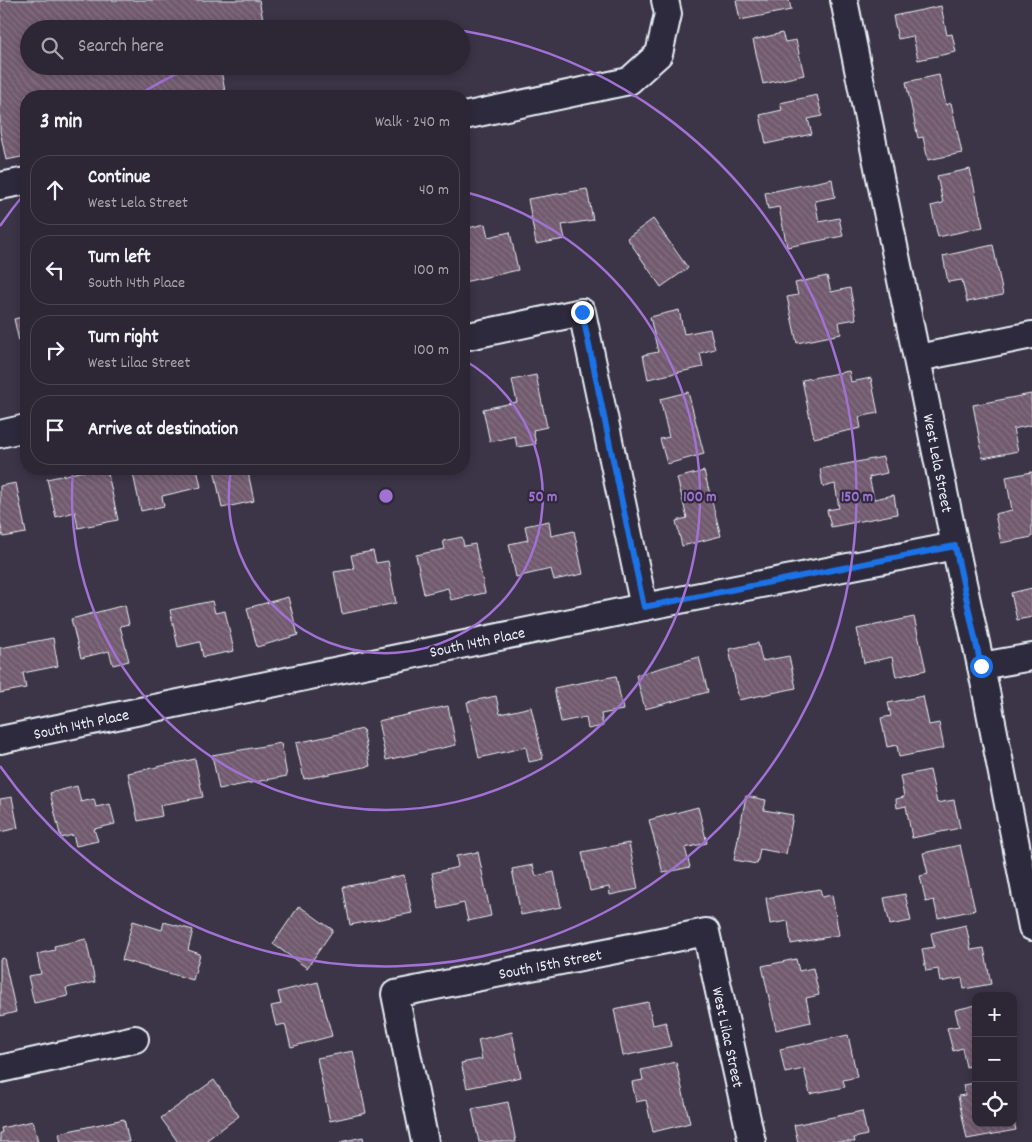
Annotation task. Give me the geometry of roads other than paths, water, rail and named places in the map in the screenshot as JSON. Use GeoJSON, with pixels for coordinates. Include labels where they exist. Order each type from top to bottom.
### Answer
{"type":"FeatureCollection","features":[{"type":"Feature","properties":{"kind":"street"},"geometry":{"type":"LineString","coordinates":[[470,115],[629,81],[659,54],[668,14],[665,0]]}},
{"type":"Feature","properties":{"kind":"street","name":"West Lela Street"},"geometry":{"type":"LineString","coordinates":[[844,0],[981,666],[1032,927]]}},
{"type":"Feature","properties":{"kind":"street"},"geometry":{"type":"LineString","coordinates":[[0,186],[20,182]]}},
{"type":"Feature","properties":{"kind":"street"},"geometry":{"type":"LineString","coordinates":[[470,336],[582,312],[644,607]]}},
{"type":"Feature","properties":{"kind":"street"},"geometry":{"type":"LineString","coordinates":[[918,358],[1032,335]]}},
{"type":"Feature","properties":{"kind":"street"},"geometry":{"type":"LineString","coordinates":[[0,434],[20,429]]}},
{"type":"Feature","properties":{"kind":"street","name":"South 14th Place"},"geometry":{"type":"LineString","coordinates":[[0,740],[644,607],[955,546]]}},
{"type":"Feature","properties":{"kind":"street"},"geometry":{"type":"LineString","coordinates":[[981,666],[1032,657]]}},
{"type":"Feature","properties":{"kind":"street","name":"South 15th Street"},"geometry":{"type":"LineString","coordinates":[[425,1142],[395,994],[706,932]]}},
{"type":"Feature","properties":{"kind":"street","name":"West Lilac Street"},"geometry":{"type":"LineString","coordinates":[[706,932],[752,1142]]}},
{"type":"Feature","properties":{"kind":"street"},"geometry":{"type":"LineString","coordinates":[[0,1069],[135,1039]]}}]}
